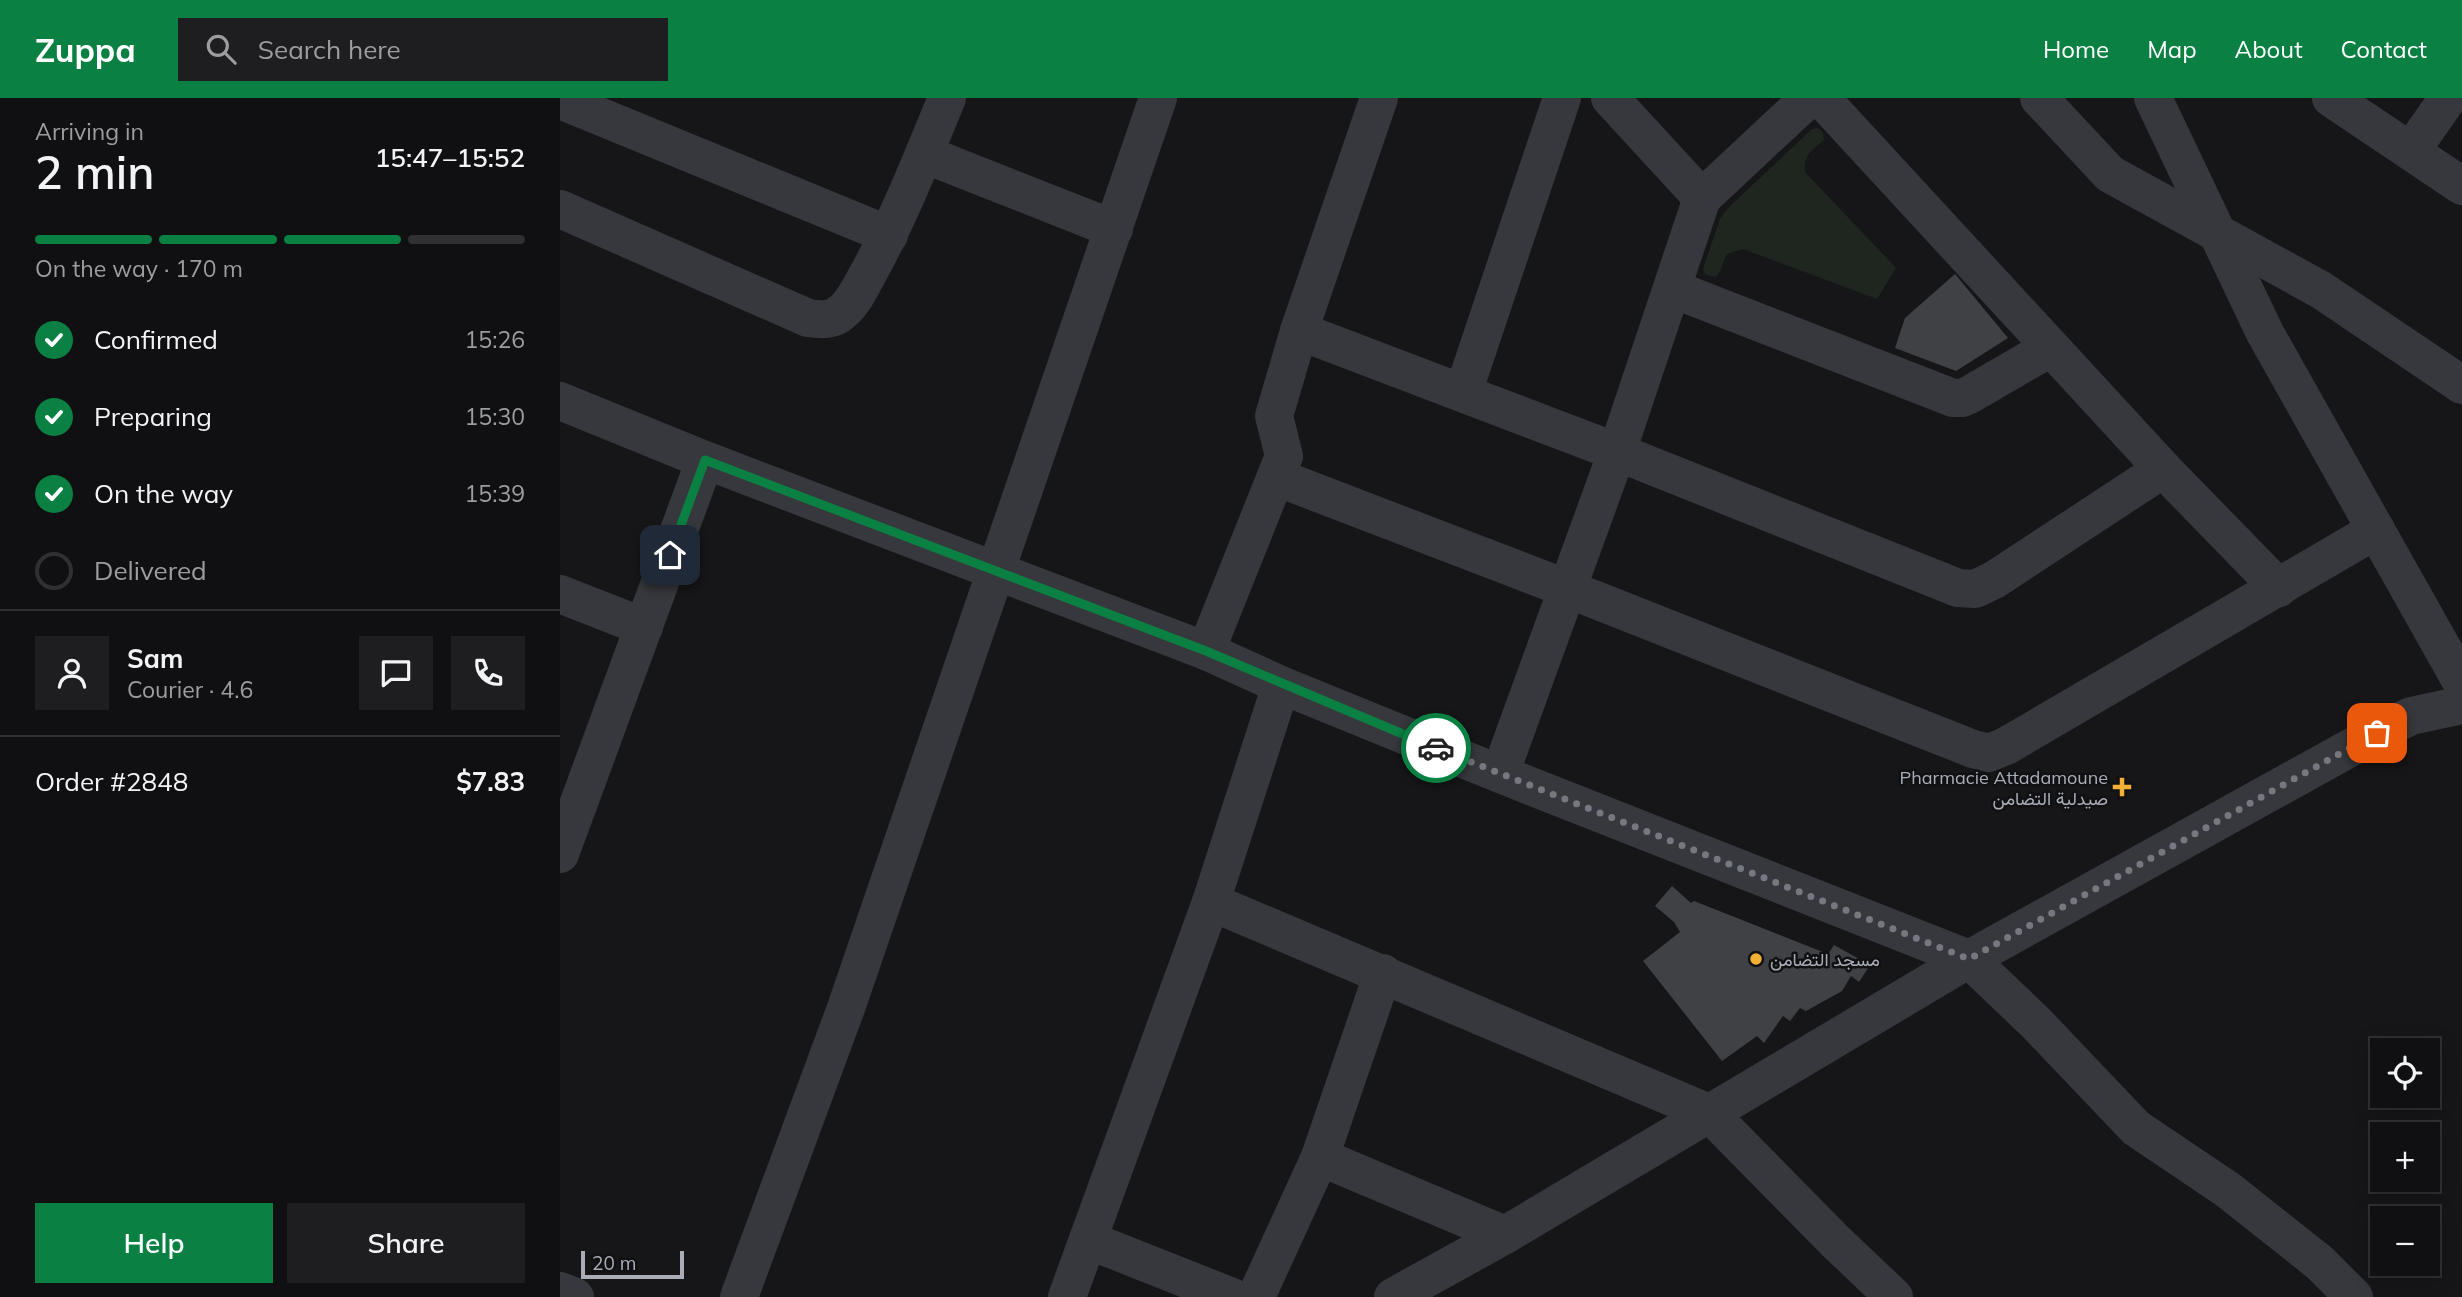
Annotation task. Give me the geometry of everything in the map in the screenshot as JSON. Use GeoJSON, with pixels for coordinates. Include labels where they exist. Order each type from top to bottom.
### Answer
{"type":"FeatureCollection","features":[{"type":"Feature","properties":{"kind":"street"},"geometry":{"type":"LineString","coordinates":[[560,209],[808,318],[824,320],[843,312],[853,301],[889,235],[947,98]]}},
{"type":"Feature","properties":{"kind":"street"},"geometry":{"type":"LineString","coordinates":[[740,1297],[846,1008],[1158,98]]}},
{"type":"Feature","properties":{"kind":"street"},"geometry":{"type":"LineString","coordinates":[[1206,651],[1284,456],[1274,416],[1299,331],[1379,98]]}},
{"type":"Feature","properties":{"kind":"street"},"geometry":{"type":"LineString","coordinates":[[1462,393],[1562,98]]}},
{"type":"Feature","properties":{"kind":"street"},"geometry":{"type":"LineString","coordinates":[[1610,98],[1702,198]]}},
{"type":"Feature","properties":{"kind":"street"},"geometry":{"type":"LineString","coordinates":[[1500,774],[1617,452],[1702,198],[1809,98]]}},
{"type":"Feature","properties":{"kind":"street"},"geometry":{"type":"LineString","coordinates":[[1821,98],[2163,469],[2279,588]]}},
{"type":"Feature","properties":{"kind":"street"},"geometry":{"type":"LineString","coordinates":[[2039,98],[2110,174],[2322,290],[2462,385]]}},
{"type":"Feature","properties":{"kind":"street"},"geometry":{"type":"LineString","coordinates":[[2153,98],[2265,334],[2462,683]]}},
{"type":"Feature","properties":{"kind":"street"},"geometry":{"type":"LineString","coordinates":[[2331,98],[2462,186]]}},
{"type":"Feature","properties":{"kind":"street"},"geometry":{"type":"LineString","coordinates":[[2411,151],[2448,98]]}},
{"type":"Feature","properties":{"kind":"street"},"geometry":{"type":"LineString","coordinates":[[560,100],[889,235]]}},
{"type":"Feature","properties":{"kind":"street"},"geometry":{"type":"LineString","coordinates":[[924,154],[1114,229]]}},
{"type":"Feature","properties":{"kind":"street"},"geometry":{"type":"LineString","coordinates":[[1673,289],[1953,398],[1969,395],[2050,348]]}},
{"type":"Feature","properties":{"kind":"street"},"geometry":{"type":"LineString","coordinates":[[1299,331],[1617,452],[1958,589],[1975,589],[1994,580],[2163,469]]}},
{"type":"Feature","properties":{"kind":"street"},"geometry":{"type":"LineString","coordinates":[[560,401],[705,460],[1206,651],[1281,685],[1500,774],[1969,959],[2036,1023],[2136,1128],[2228,1190],[2320,1263],[2354,1297]]}},
{"type":"Feature","properties":{"kind":"street"},"geometry":{"type":"LineString","coordinates":[[560,854],[574,774],[644,626],[705,460]]}},
{"type":"Feature","properties":{"kind":"street"},"geometry":{"type":"LineString","coordinates":[[1276,477],[1989,753],[2006,746],[2376,530]]}},
{"type":"Feature","properties":{"kind":"street"},"geometry":{"type":"LineString","coordinates":[[560,593],[644,626]]}},
{"type":"Feature","properties":{"kind":"street"},"geometry":{"type":"LineString","coordinates":[[1067,1297],[1211,902],[1281,685]]}},
{"type":"Feature","properties":{"kind":"street"},"geometry":{"type":"LineString","coordinates":[[1393,1297],[1505,1234],[1969,959],[2377,733],[2412,716],[2462,705]]}},
{"type":"Feature","properties":{"kind":"street"},"geometry":{"type":"LineString","coordinates":[[1211,902],[1709,1113],[1894,1297]]}},
{"type":"Feature","properties":{"kind":"street"},"geometry":{"type":"LineString","coordinates":[[1256,1297],[1320,1157],[1383,973]]}},
{"type":"Feature","properties":{"kind":"street"},"geometry":{"type":"LineString","coordinates":[[1320,1157],[1505,1234]]}},
{"type":"Feature","properties":{"kind":"street"},"geometry":{"type":"LineString","coordinates":[[1088,1240],[1232,1297]]}},
{"type":"Feature","properties":{"kind":"street"},"geometry":{"type":"LineString","coordinates":[[560,1291],[575,1297]]}},
{"type":"Feature","properties":{"kind":"shaded area"},"geometry":{"type":"Polygon","coordinates":[[[1818,128],[1823,133],[1824,140],[1807,157],[1805,172],[1896,268],[1877,299],[1743,249],[1727,254],[1718,275],[1714,277],[1705,274],[1703,269],[1720,219],[1728,208],[1812,129],[1818,128]]]}},
{"type":"Feature","properties":{"kind":"building"},"geometry":{"type":"Polygon","coordinates":[[[1955,274],[2008,338],[1956,371],[1895,348],[1905,318],[1955,274]]]}},
{"type":"Feature","properties":{"kind":"building"},"geometry":{"type":"Polygon","coordinates":[[[1672,886],[1691,903],[1694,901],[1828,954],[1834,945],[1870,965],[1859,982],[1851,976],[1842,991],[1806,1011],[1800,1008],[1790,1021],[1783,1016],[1764,1043],[1757,1036],[1722,1061],[1643,961],[1680,932],[1674,922],[1655,906],[1672,886]]]}},
{"type":"Feature","properties":{"kind":"way so far"},"geometry":{"type":"LineString","coordinates":[[1436,748],[1969,959],[2377,733]]}},
{"type":"Feature","properties":{"kind":"place","name":"Pharmacie Attadamoune صيدلية التضامن"},"geometry":{"type":"Point","coordinates":[2122,787]}},
{"type":"Feature","properties":{"kind":"place","name":"مسجد التضامن"},"geometry":{"type":"Point","coordinates":[1756,959]}},
{"type":"Feature","properties":{"kind":"route"},"geometry":{"type":"LineString","coordinates":[[670,555],[705,460],[1206,651],[1281,685],[1436,748]]}}]}
